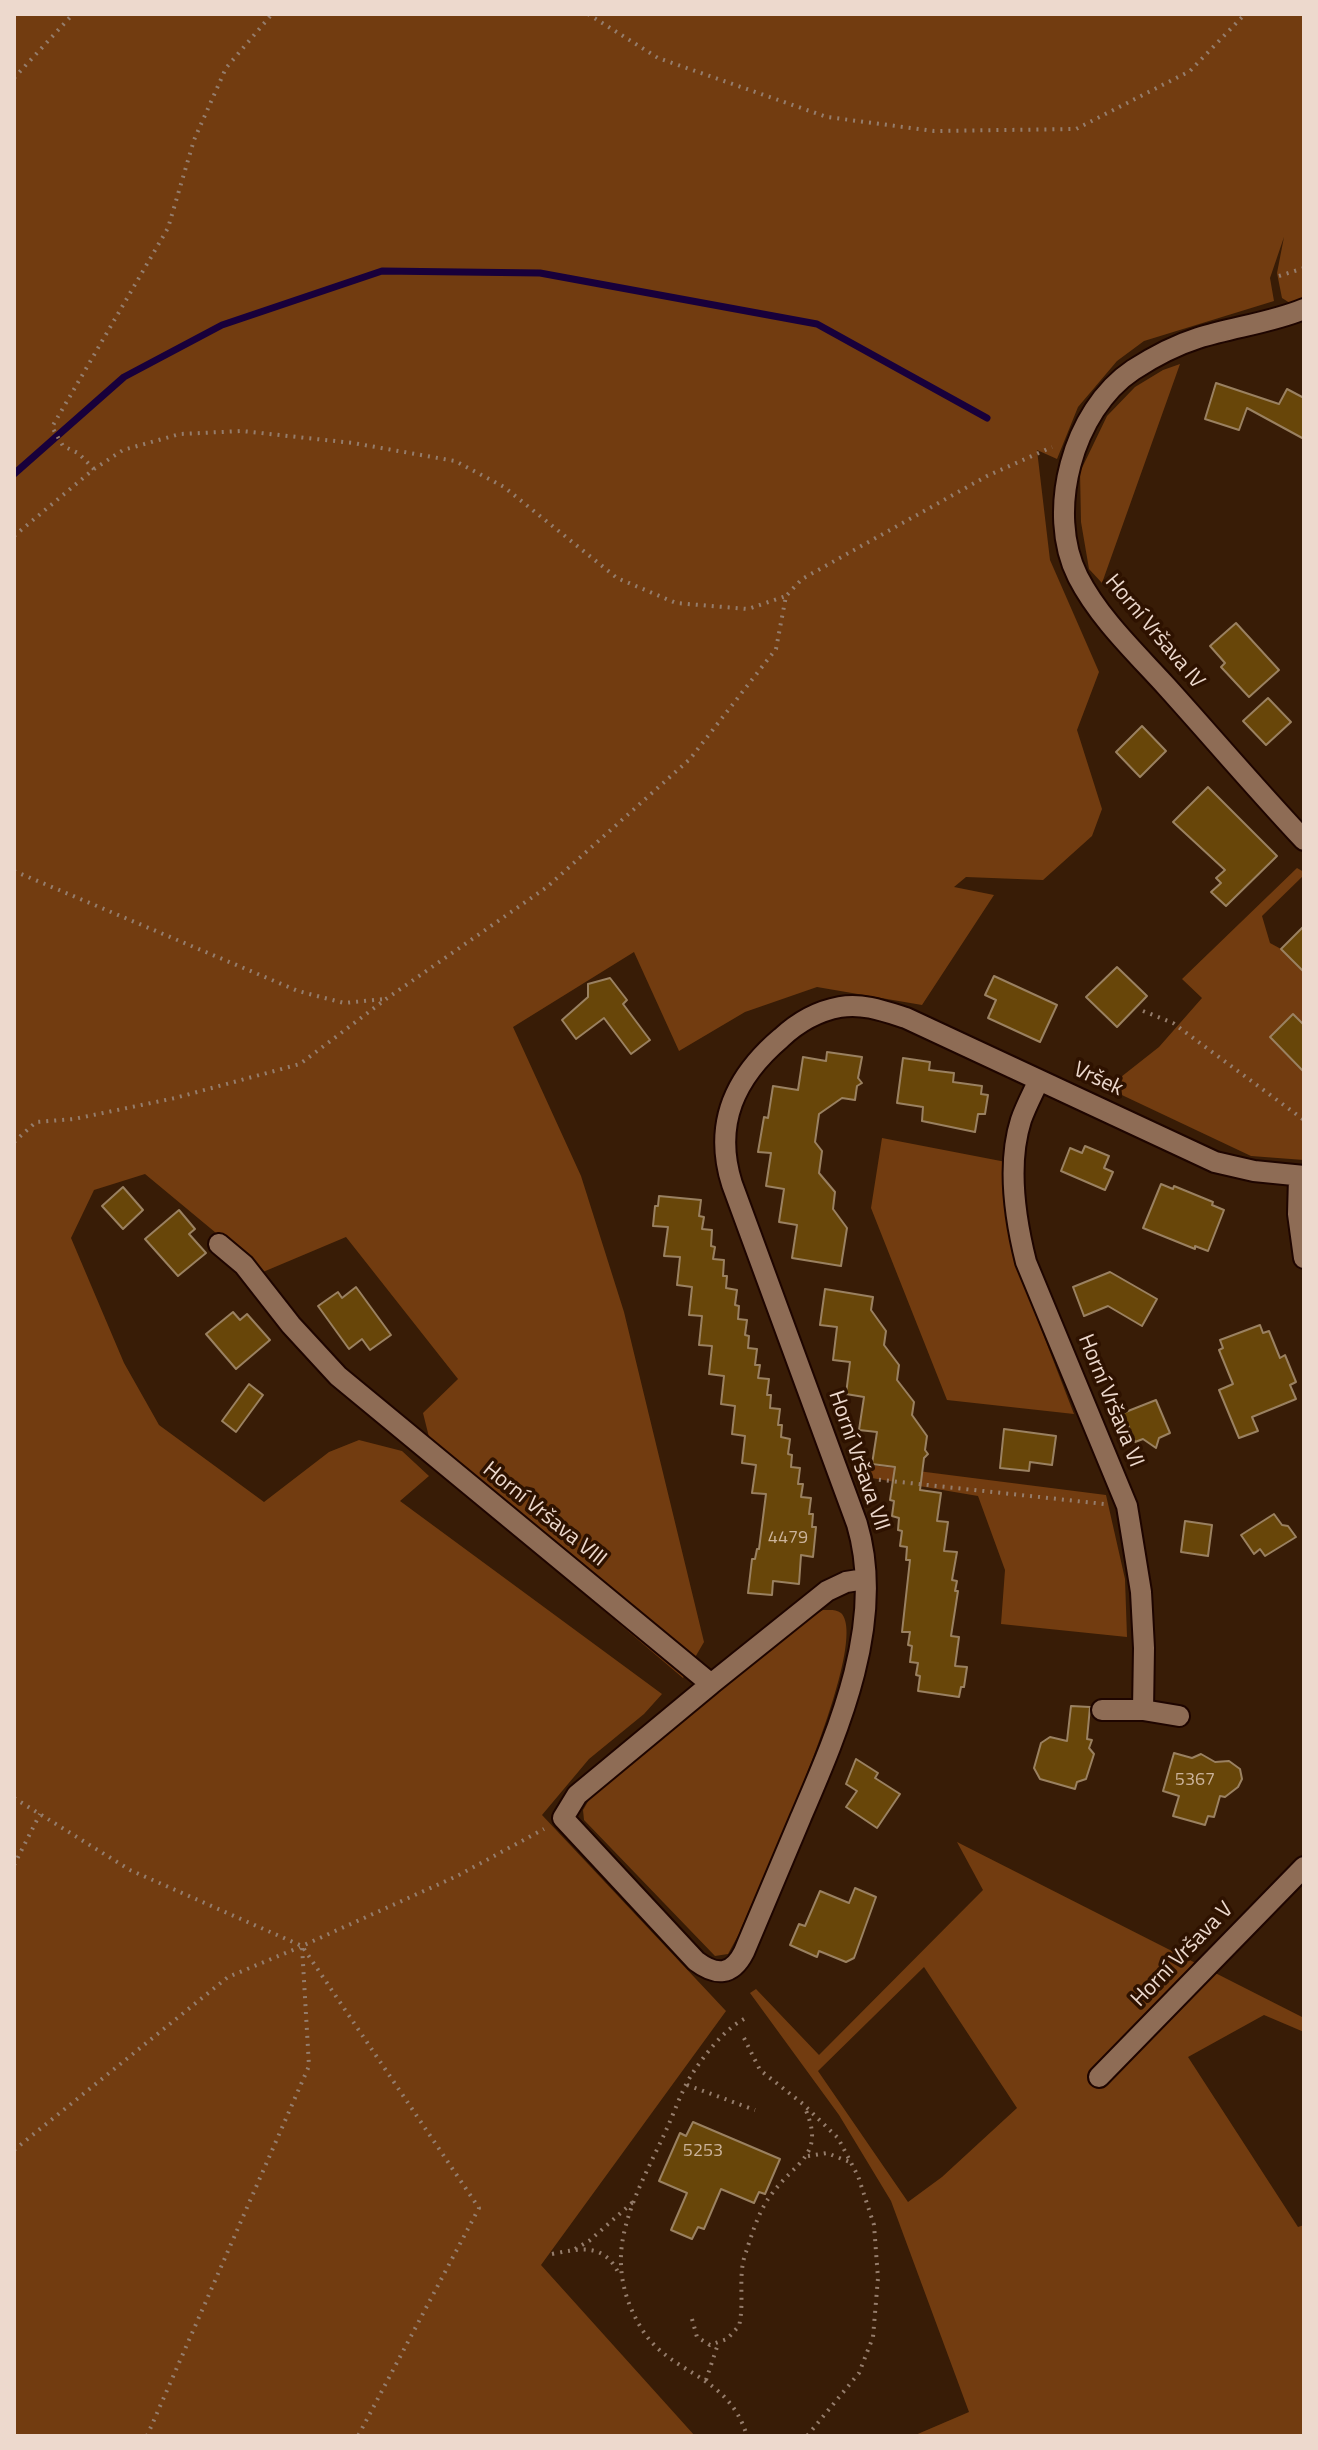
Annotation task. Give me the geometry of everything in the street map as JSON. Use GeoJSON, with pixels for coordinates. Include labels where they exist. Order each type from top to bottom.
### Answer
{"type":"FeatureCollection","features":[{"type":"Feature","properties":{"kind":"street","name":"Horní Vršava IV"},"geometry":{"type":"LineString","coordinates":[[1301,313],[1197,338],[1165,351],[1130,371],[1098,404],[1080,435],[1065,490],[1065,529],[1071,561],[1107,620],[1304,840]]}},
{"type":"Feature","properties":{"kind":"street","name":"Horní Vršava VII"},"geometry":{"type":"LineString","coordinates":[[563,1818],[696,1961],[709,1971],[716,1972],[725,1973],[735,1966],[744,1952],[842,1718],[855,1669],[865,1579],[862,1540],[732,1184],[724,1155],[724,1138],[736,1091],[749,1070],[790,1030],[810,1017],[839,1007],[877,1009]]}},
{"type":"Feature","properties":{"kind":"street","name":"Vršek"},"geometry":{"type":"LineString","coordinates":[[877,1009],[906,1018],[1215,1162],[1301,1177]]}},
{"type":"Feature","properties":{"kind":"street","name":"Horní Vršava VI"},"geometry":{"type":"LineString","coordinates":[[1039,1080],[1021,1121],[1015,1159],[1020,1236],[1026,1262],[1127,1506],[1141,1592],[1143,1710]]}},
{"type":"Feature","properties":{"kind":"street"},"geometry":{"type":"LineString","coordinates":[[1301,1177],[1298,1214],[1304,1258]]}},
{"type":"Feature","properties":{"kind":"street","name":"Horní Vršava VIII"},"geometry":{"type":"LineString","coordinates":[[219,1244],[244,1265],[291,1325],[338,1376],[711,1684]]}},
{"type":"Feature","properties":{"kind":"street"},"geometry":{"type":"LineString","coordinates":[[563,1818],[577,1795],[827,1591],[846,1582],[865,1579]]}},
{"type":"Feature","properties":{"kind":"street"},"geometry":{"type":"LineString","coordinates":[[1102,1710],[1143,1710],[1179,1716]]}},
{"type":"Feature","properties":{"kind":"street","name":"Horní Vršava V"},"geometry":{"type":"LineString","coordinates":[[1099,2077],[1304,1867]]}},
{"type":"Feature","properties":{"kind":"path"},"geometry":{"type":"LineString","coordinates":[[14,78],[73,14]]}},
{"type":"Feature","properties":{"kind":"path"},"geometry":{"type":"LineString","coordinates":[[94,469],[78,453],[63,446],[52,427],[168,228],[194,140],[226,68],[272,14]]}},
{"type":"Feature","properties":{"kind":"path"},"geometry":{"type":"LineString","coordinates":[[588,14],[658,58],[827,117],[934,131],[1076,129],[1190,71],[1245,14]]}},
{"type":"Feature","properties":{"kind":"path"},"geometry":{"type":"LineString","coordinates":[[1279,276],[1304,268]]}},
{"type":"Feature","properties":{"kind":"path"},"geometry":{"type":"LineString","coordinates":[[14,536],[94,469],[123,450],[180,434],[242,431],[353,443],[455,461],[504,487],[617,578],[676,603],[748,609],[786,596],[802,579],[973,483],[1080,435]]}},
{"type":"Feature","properties":{"kind":"path"},"geometry":{"type":"LineString","coordinates":[[14,1142],[36,1122],[74,1119],[175,1098],[300,1064],[386,999],[547,887],[690,759],[776,649],[786,596]]}},
{"type":"Feature","properties":{"kind":"path"},"geometry":{"type":"LineString","coordinates":[[14,871],[298,991],[344,1003],[386,999]]}},
{"type":"Feature","properties":{"kind":"path"},"geometry":{"type":"LineString","coordinates":[[1143,1011],[1173,1023],[1304,1120]]}},
{"type":"Feature","properties":{"kind":"path"},"geometry":{"type":"LineString","coordinates":[[840,1479],[879,1478],[1127,1506]]}},
{"type":"Feature","properties":{"kind":"path"},"geometry":{"type":"LineString","coordinates":[[14,1798],[130,1870],[302,1946],[479,2208],[358,2436]]}},
{"type":"Feature","properties":{"kind":"path"},"geometry":{"type":"LineString","coordinates":[[14,1865],[40,1814]]}},
{"type":"Feature","properties":{"kind":"path"},"geometry":{"type":"LineString","coordinates":[[14,2150],[228,1977],[457,1876],[563,1818]]}},
{"type":"Feature","properties":{"kind":"path"},"geometry":{"type":"LineString","coordinates":[[147,2436],[309,2066],[302,1946]]}},
{"type":"Feature","properties":{"kind":"path"},"geometry":{"type":"LineString","coordinates":[[622,2280],[621,2245],[627,2219],[687,2085],[715,2044],[733,2025],[744,2019]]}},
{"type":"Feature","properties":{"kind":"path"},"geometry":{"type":"LineString","coordinates":[[744,2038],[760,2070],[830,2129],[853,2164],[869,2204],[877,2249],[877,2302],[873,2337],[859,2373],[807,2436]]}},
{"type":"Feature","properties":{"kind":"path"},"geometry":{"type":"LineString","coordinates":[[687,2085],[755,2110]]}},
{"type":"Feature","properties":{"kind":"path"},"geometry":{"type":"LineString","coordinates":[[692,2319],[693,2331],[704,2343],[727,2339],[739,2326],[745,2254],[768,2199],[805,2157],[813,2136],[812,2124],[803,2104]]}},
{"type":"Feature","properties":{"kind":"path"},"geometry":{"type":"LineString","coordinates":[[805,2157],[827,2153],[853,2164]]}},
{"type":"Feature","properties":{"kind":"path"},"geometry":{"type":"LineString","coordinates":[[573,2250],[589,2241],[635,2200]]}},
{"type":"Feature","properties":{"kind":"path"},"geometry":{"type":"LineString","coordinates":[[552,2254],[592,2250],[608,2257],[622,2280],[640,2327],[651,2342],[706,2380],[734,2405],[747,2436]]}},
{"type":"Feature","properties":{"kind":"path"},"geometry":{"type":"LineString","coordinates":[[706,2380],[718,2343]]}},
{"type":"Feature","properties":{"kind":"shaded area"},"geometry":{"type":"Polygon","coordinates":[[[14,14],[1304,14],[1304,312],[1282,298],[1277,273],[1284,237],[1270,278],[1274,301],[1144,341],[1117,361],[1078,407],[1057,459],[1037,450],[1050,560],[1099,672],[1077,730],[1102,809],[1092,836],[1043,880],[966,877],[954,887],[994,895],[922,1005],[817,987],[745,1012],[679,1051],[634,952],[513,1027],[581,1176],[624,1312],[704,1642],[683,1678],[437,1469],[423,1413],[458,1379],[346,1237],[263,1272],[145,1174],[94,1190],[71,1238],[124,1363],[159,1425],[264,1502],[329,1452],[359,1440],[402,1451],[429,1476],[400,1501],[662,1694],[644,1714],[589,1759],[542,1815],[726,2011],[541,2265],[695,2436],[14,2436],[14,14]]]}},
{"type":"Feature","properties":{"kind":"shaded area"},"geometry":{"type":"Polygon","coordinates":[[[1180,364],[1102,583],[1089,569],[1081,522],[1080,472],[1107,416],[1135,387],[1180,364]]]}},
{"type":"Feature","properties":{"kind":"shaded area"},"geometry":{"type":"Polygon","coordinates":[[[1297,868],[1304,875],[1262,916],[1270,943],[1281,949],[1304,972],[1304,1160],[1251,1156],[1107,1088],[1159,1047],[1202,998],[1182,979],[1297,868]]]}},
{"type":"Feature","properties":{"kind":"shaded area"},"geometry":{"type":"Polygon","coordinates":[[[882,1138],[1006,1162],[1006,1211],[1014,1259],[1074,1414],[947,1400],[871,1208],[882,1138]]]}},
{"type":"Feature","properties":{"kind":"shaded area"},"geometry":{"type":"Polygon","coordinates":[[[855,1463],[1106,1495],[1125,1579],[1127,1637],[1001,1624],[1005,1570],[978,1496],[854,1475],[855,1463]]]}},
{"type":"Feature","properties":{"kind":"shaded area"},"geometry":{"type":"Polygon","coordinates":[[[823,1610],[841,1613],[847,1634],[828,1716],[740,1932],[728,1954],[715,1956],[584,1820],[583,1810],[590,1798],[809,1618],[823,1610]]]}},
{"type":"Feature","properties":{"kind":"shaded area"},"geometry":{"type":"Polygon","coordinates":[[[957,1842],[1304,2018],[1304,2032],[1264,2015],[1188,2057],[1298,2227],[1304,2225],[1304,2436],[913,2436],[969,2412],[891,2201],[839,2115],[750,1993],[756,1989],[819,2055],[983,1890],[957,1842]],[[924,1967],[818,2071],[908,2202],[942,2177],[1017,2108],[924,1967]]]}},
{"type":"Feature","properties":{"kind":"building"},"geometry":{"type":"Polygon","coordinates":[[[1216,383],[1279,404],[1287,389],[1304,398],[1304,439],[1247,408],[1239,430],[1205,419],[1216,383]]]}},
{"type":"Feature","properties":{"kind":"building"},"geometry":{"type":"Polygon","coordinates":[[[1236,623],[1279,670],[1249,697],[1221,667],[1225,663],[1210,646],[1236,623]]]}},
{"type":"Feature","properties":{"kind":"building"},"geometry":{"type":"Polygon","coordinates":[[[1268,698],[1291,722],[1266,745],[1243,721],[1268,698]]]}},
{"type":"Feature","properties":{"kind":"building"},"geometry":{"type":"Polygon","coordinates":[[[1142,726],[1166,751],[1140,777],[1116,752],[1142,726]]]}},
{"type":"Feature","properties":{"kind":"building"},"geometry":{"type":"Polygon","coordinates":[[[1208,787],[1277,856],[1226,906],[1211,892],[1221,883],[1216,878],[1225,870],[1173,822],[1208,787]]]}},
{"type":"Feature","properties":{"kind":"building"},"geometry":{"type":"Polygon","coordinates":[[[1304,926],[1304,972],[1281,949],[1304,926]]]}},
{"type":"Feature","properties":{"kind":"building"},"geometry":{"type":"Polygon","coordinates":[[[1117,967],[1147,996],[1117,1027],[1086,997],[1117,967]]]}},
{"type":"Feature","properties":{"kind":"building"},"geometry":{"type":"Polygon","coordinates":[[[994,976],[1057,1005],[1040,1042],[988,1018],[996,1000],[985,995],[994,976]]]}},
{"type":"Feature","properties":{"kind":"building"},"geometry":{"type":"Polygon","coordinates":[[[610,978],[627,1000],[623,1004],[650,1040],[631,1054],[604,1018],[576,1039],[562,1020],[588,997],[588,984],[610,978]]]}},
{"type":"Feature","properties":{"kind":"building"},"geometry":{"type":"Polygon","coordinates":[[[1293,1014],[1304,1025],[1304,1072],[1270,1037],[1293,1014]]]}},
{"type":"Feature","properties":{"kind":"building"},"geometry":{"type":"Polygon","coordinates":[[[827,1052],[862,1057],[858,1078],[862,1083],[857,1086],[855,1100],[842,1098],[819,1114],[815,1142],[822,1151],[819,1173],[835,1192],[833,1209],[847,1228],[841,1266],[792,1258],[797,1225],[779,1222],[784,1189],[766,1186],[771,1153],[758,1152],[773,1086],[798,1090],[803,1057],[826,1061],[827,1052]]]}},
{"type":"Feature","properties":{"kind":"building"},"geometry":{"type":"Polygon","coordinates":[[[903,1058],[930,1062],[929,1070],[954,1073],[953,1082],[982,1086],[981,1094],[988,1095],[985,1114],[978,1114],[975,1132],[922,1121],[923,1107],[897,1103],[903,1058]]]}},
{"type":"Feature","properties":{"kind":"building"},"geometry":{"type":"Polygon","coordinates":[[[1085,1146],[1109,1156],[1104,1168],[1113,1172],[1105,1190],[1061,1171],[1070,1148],[1082,1153],[1085,1146]]]}},
{"type":"Feature","properties":{"kind":"building"},"geometry":{"type":"Polygon","coordinates":[[[1161,1184],[1213,1202],[1212,1205],[1224,1210],[1208,1251],[1195,1246],[1195,1249],[1143,1228],[1161,1184]]]}},
{"type":"Feature","properties":{"kind":"building"},"geometry":{"type":"Polygon","coordinates":[[[123,1187],[143,1210],[123,1229],[102,1206],[123,1187]]]}},
{"type":"Feature","properties":{"kind":"building"},"geometry":{"type":"Polygon","coordinates":[[[659,1196],[701,1200],[699,1216],[704,1217],[702,1229],[712,1230],[711,1246],[715,1247],[713,1259],[724,1260],[726,1288],[737,1290],[735,1305],[739,1306],[738,1319],[747,1320],[745,1335],[749,1336],[748,1348],[757,1349],[755,1365],[760,1365],[758,1378],[769,1379],[767,1395],[771,1395],[770,1408],[780,1409],[778,1425],[782,1425],[781,1437],[790,1439],[788,1454],[792,1455],[791,1467],[800,1468],[798,1484],[803,1484],[801,1497],[811,1498],[809,1514],[813,1514],[812,1527],[816,1527],[813,1557],[801,1555],[799,1584],[773,1581],[772,1595],[748,1593],[752,1559],[755,1559],[759,1549],[766,1494],[752,1493],[756,1465],[742,1463],[745,1436],[732,1434],[735,1406],[721,1404],[724,1376],[709,1374],[712,1346],[699,1345],[702,1316],[689,1315],[692,1287],[677,1285],[680,1257],[664,1256],[668,1227],[653,1226],[659,1196]]]}},
{"type":"Feature","properties":{"kind":"building"},"geometry":{"type":"Polygon","coordinates":[[[179,1210],[195,1229],[189,1234],[206,1253],[178,1276],[145,1239],[179,1210]]]}},
{"type":"Feature","properties":{"kind":"building"},"geometry":{"type":"Polygon","coordinates":[[[1110,1272],[1157,1299],[1142,1326],[1108,1306],[1084,1316],[1073,1287],[1110,1272]]]}},
{"type":"Feature","properties":{"kind":"building"},"geometry":{"type":"Polygon","coordinates":[[[356,1287],[391,1335],[370,1350],[362,1339],[349,1349],[318,1306],[338,1292],[342,1298],[356,1287]]]}},
{"type":"Feature","properties":{"kind":"building"},"geometry":{"type":"Polygon","coordinates":[[[825,1289],[873,1297],[871,1310],[886,1331],[884,1345],[899,1365],[897,1380],[914,1402],[912,1415],[927,1436],[925,1450],[928,1454],[924,1458],[920,1490],[941,1493],[937,1521],[948,1522],[944,1551],[957,1552],[952,1580],[957,1581],[955,1591],[958,1591],[951,1636],[959,1637],[955,1666],[967,1667],[959,1697],[918,1691],[918,1663],[910,1662],[910,1632],[902,1632],[910,1560],[906,1560],[907,1547],[900,1546],[902,1531],[898,1530],[899,1518],[892,1516],[894,1501],[890,1500],[895,1467],[872,1464],[877,1432],[859,1430],[864,1397],[846,1394],[850,1362],[833,1360],[837,1327],[820,1325],[825,1289]]]}},
{"type":"Feature","properties":{"kind":"building"},"geometry":{"type":"Polygon","coordinates":[[[233,1312],[240,1320],[247,1314],[270,1340],[236,1369],[206,1334],[233,1312]]]}},
{"type":"Feature","properties":{"kind":"building"},"geometry":{"type":"Polygon","coordinates":[[[1260,1325],[1263,1333],[1269,1331],[1280,1358],[1285,1355],[1296,1382],[1290,1385],[1296,1399],[1252,1417],[1258,1431],[1239,1438],[1219,1390],[1233,1384],[1219,1350],[1223,1348],[1220,1340],[1260,1325]]]}},
{"type":"Feature","properties":{"kind":"building"},"geometry":{"type":"Polygon","coordinates":[[[249,1384],[263,1395],[236,1432],[222,1421],[249,1384]]]}},
{"type":"Feature","properties":{"kind":"building"},"geometry":{"type":"Polygon","coordinates":[[[1156,1400],[1170,1433],[1159,1438],[1156,1448],[1143,1439],[1135,1442],[1123,1413],[1156,1400]]]}},
{"type":"Feature","properties":{"kind":"building"},"geometry":{"type":"Polygon","coordinates":[[[1004,1429],[1056,1436],[1052,1465],[1030,1462],[1029,1471],[1000,1468],[1004,1429]]]}},
{"type":"Feature","properties":{"kind":"building"},"geometry":{"type":"Polygon","coordinates":[[[1274,1514],[1296,1537],[1265,1556],[1260,1549],[1254,1554],[1241,1535],[1274,1514]]]}},
{"type":"Feature","properties":{"kind":"building"},"geometry":{"type":"Polygon","coordinates":[[[1185,1521],[1212,1525],[1208,1556],[1181,1552],[1185,1521]]]}},
{"type":"Feature","properties":{"kind":"building"},"geometry":{"type":"Polygon","coordinates":[[[1071,1706],[1090,1707],[1087,1739],[1092,1740],[1089,1748],[1094,1754],[1086,1779],[1077,1782],[1075,1789],[1040,1779],[1034,1768],[1041,1743],[1050,1737],[1067,1741],[1071,1706]]]}},
{"type":"Feature","properties":{"kind":"building"},"geometry":{"type":"Polygon","coordinates":[[[1174,1753],[1192,1758],[1201,1754],[1215,1762],[1229,1761],[1240,1769],[1242,1779],[1238,1787],[1225,1797],[1220,1796],[1214,1817],[1208,1816],[1205,1825],[1173,1816],[1179,1796],[1163,1791],[1174,1753]]]}},
{"type":"Feature","properties":{"kind":"building"},"geometry":{"type":"Polygon","coordinates":[[[856,1759],[878,1773],[875,1778],[900,1794],[877,1828],[846,1807],[857,1791],[846,1784],[856,1759]]]}},
{"type":"Feature","properties":{"kind":"building"},"geometry":{"type":"Polygon","coordinates":[[[855,1888],[876,1897],[854,1958],[846,1962],[819,1951],[817,1957],[790,1945],[799,1924],[805,1926],[820,1891],[849,1903],[855,1888]]]}},
{"type":"Feature","properties":{"kind":"building"},"geometry":{"type":"Polygon","coordinates":[[[693,2122],[780,2159],[765,2194],[759,2192],[754,2203],[721,2189],[704,2229],[698,2227],[692,2239],[671,2230],[687,2193],[659,2181],[680,2133],[686,2136],[693,2122]]]}},
{"type":"Feature","properties":{"kind":"waterway"},"geometry":{"type":"LineString","coordinates":[[14,474],[124,377],[222,325],[382,271],[540,273],[817,324],[987,418]]}}]}
